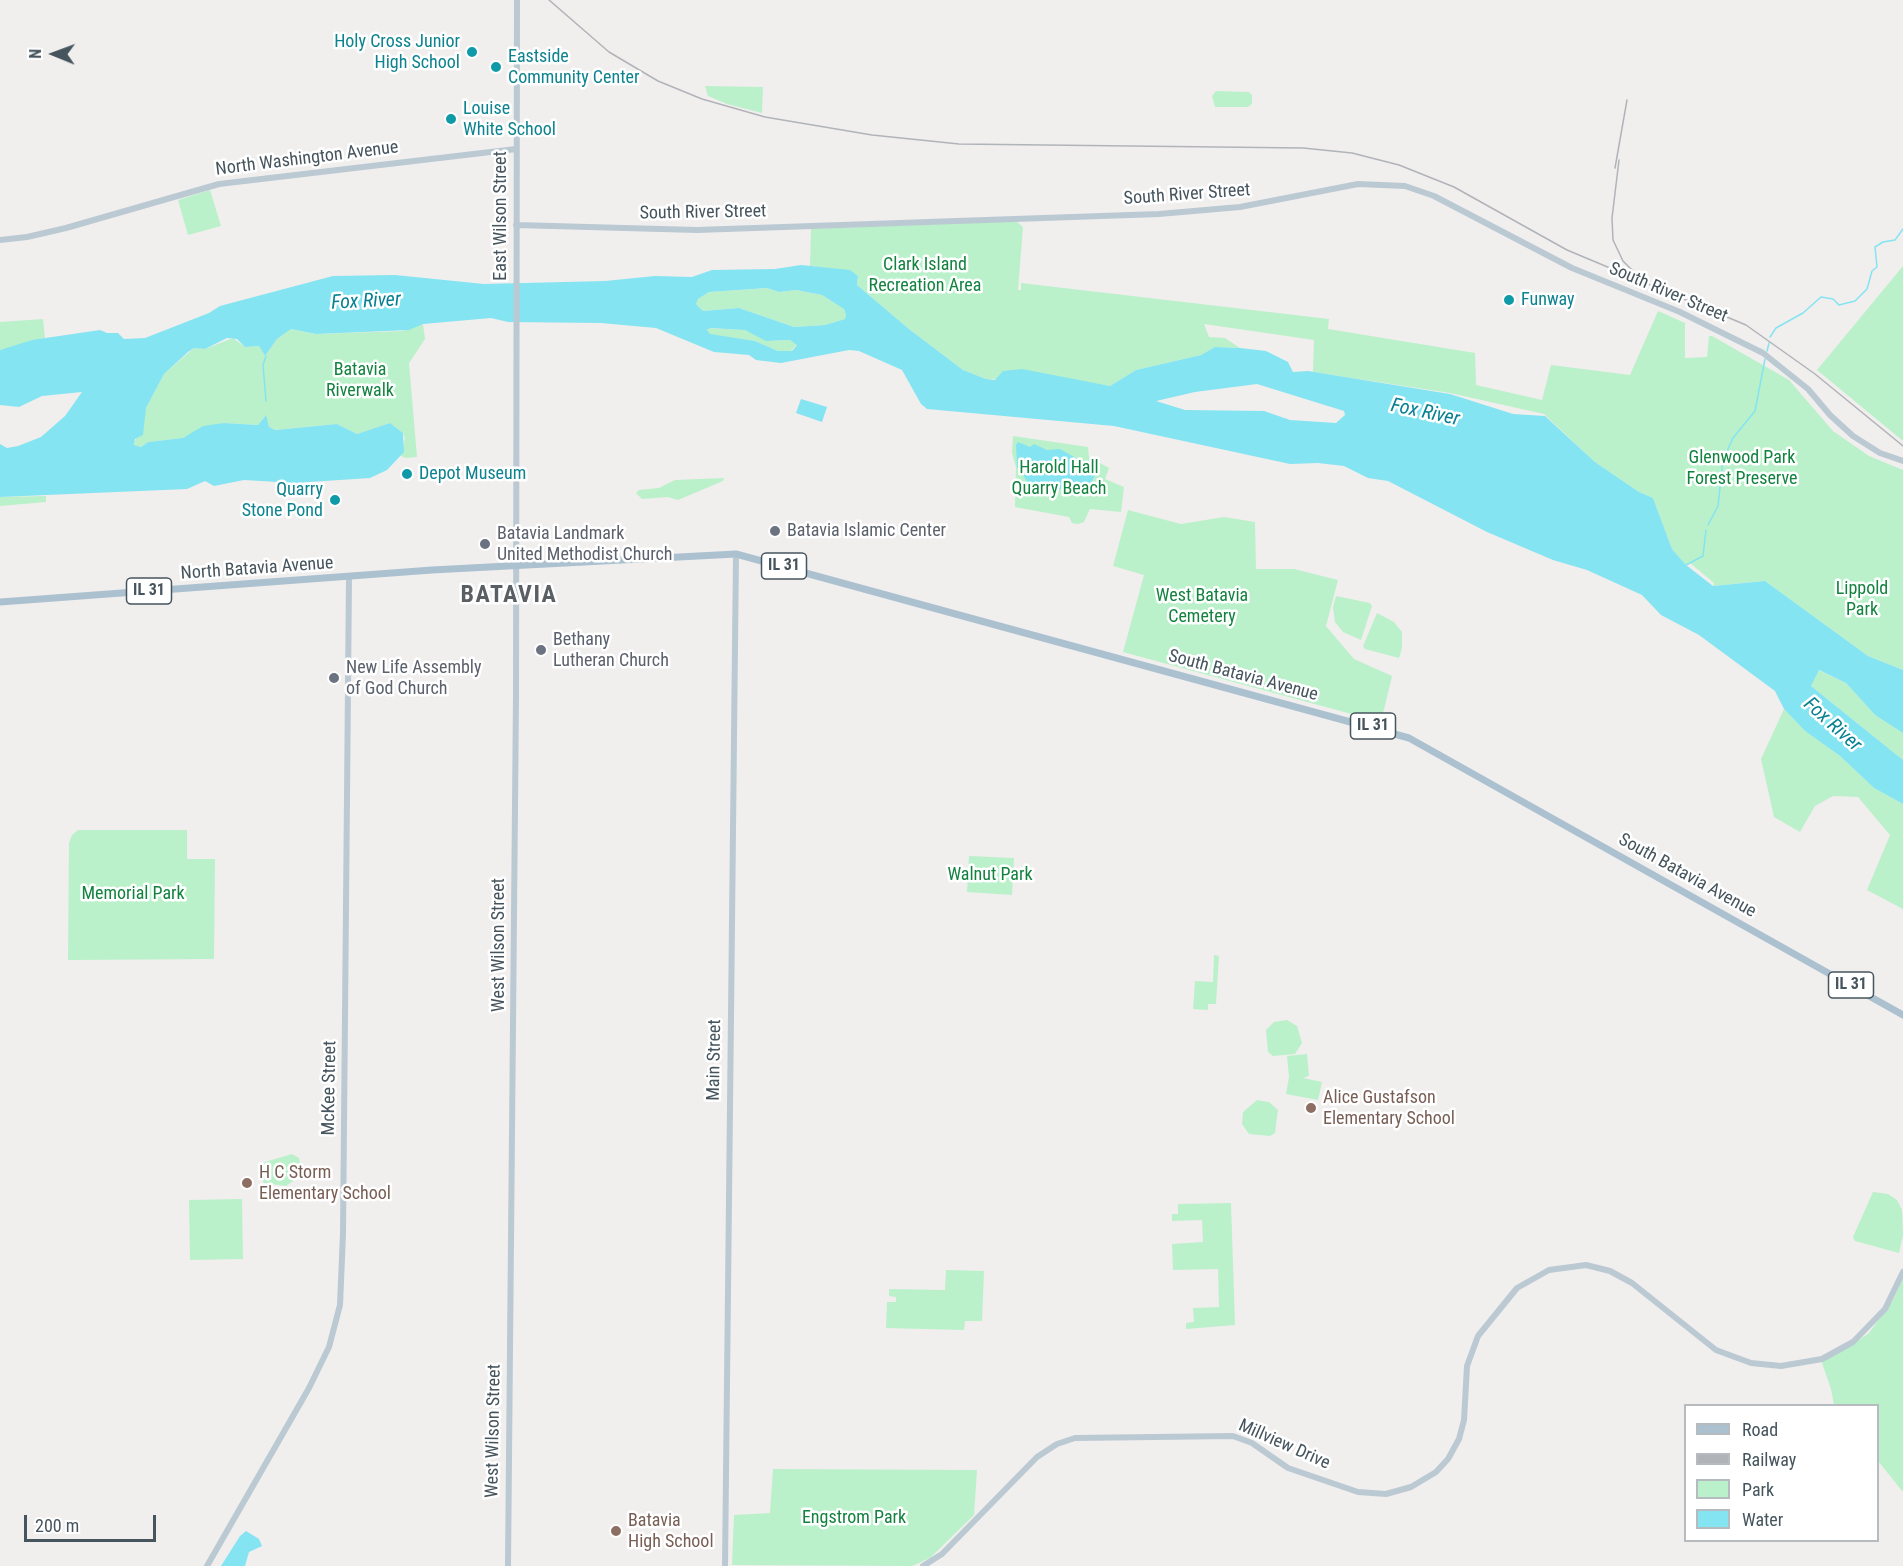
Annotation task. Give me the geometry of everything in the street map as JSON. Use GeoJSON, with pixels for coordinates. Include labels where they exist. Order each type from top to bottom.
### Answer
{"type":"FeatureCollection","features":[{"type":"Feature","properties":{"kind":"main road","name":"East Wilson Street"},"geometry":{"type":"LineString","coordinates":[[516,324],[517,0]]}},
{"type":"Feature","properties":{"kind":"main road","name":"North Washington Avenue"},"geometry":{"type":"LineString","coordinates":[[0,240],[27,237],[66,228],[219,184],[516,149]]}},
{"type":"Feature","properties":{"kind":"main road","name":"South River Street"},"geometry":{"type":"LineString","coordinates":[[516,225],[697,230],[1159,214],[1240,207],[1347,185],[1385,183],[1412,188],[1434,196],[1554,259],[1700,321],[1763,352],[1793,375],[1853,436],[1880,453],[1903,461]]}},
{"type":"Feature","properties":{"kind":"main road","name":"West Wilson Street"},"geometry":{"type":"LineString","coordinates":[[508,1566],[516,324]]}},
{"type":"Feature","properties":{"kind":"main road","name":"South Batavia Avenue"},"geometry":{"type":"LineString","coordinates":[[516,565],[736,554],[1409,738],[1903,1015]]}},
{"type":"Feature","properties":{"kind":"main road","name":"Main Street"},"geometry":{"type":"LineString","coordinates":[[725,1566],[736,554]]}},
{"type":"Feature","properties":{"kind":"main road","name":"North Batavia Avenue"},"geometry":{"type":"LineString","coordinates":[[0,602],[516,565]]}},
{"type":"Feature","properties":{"kind":"main road","name":"McKee Street"},"geometry":{"type":"LineString","coordinates":[[207,1566],[309,1388],[329,1347],[340,1305],[343,1243],[349,578]]}},
{"type":"Feature","properties":{"kind":"main road","name":"Millview Drive"},"geometry":{"type":"LineString","coordinates":[[923,1566],[942,1554],[1037,1457],[1057,1443],[1075,1438],[1233,1436],[1252,1443],[1288,1468],[1358,1492],[1386,1494],[1411,1487],[1436,1472],[1448,1459],[1459,1439],[1464,1419],[1467,1366],[1478,1336],[1517,1288],[1549,1269],[1586,1265],[1610,1271],[1632,1283],[1716,1350],[1743,1361],[1780,1366],[1822,1359],[1853,1342],[1885,1309],[1903,1272]]}},
{"type":"Feature","properties":{"kind":"green space"},"geometry":{"type":"Polygon","coordinates":[[[705,86],[763,87],[762,113],[727,104],[708,96],[705,86]]]}},
{"type":"Feature","properties":{"kind":"green space"},"geometry":{"type":"Polygon","coordinates":[[[1216,91],[1249,92],[1252,95],[1252,104],[1248,107],[1215,107],[1212,96],[1216,91]]]}},
{"type":"Feature","properties":{"kind":"green space"},"geometry":{"type":"Polygon","coordinates":[[[210,190],[221,226],[188,235],[178,200],[210,190]]]}},
{"type":"Feature","properties":{"kind":"green space","name":"Glenwood Park Forest Preserve"},"geometry":{"type":"Polygon","coordinates":[[[1016,221],[1023,227],[1018,290],[1021,290],[1021,283],[1329,319],[1328,329],[1475,353],[1476,385],[1542,400],[1551,365],[1630,375],[1658,311],[1685,323],[1685,358],[1707,357],[1709,336],[1712,336],[1789,380],[1833,431],[1869,456],[1903,470],[1903,670],[1868,656],[1765,581],[1713,586],[1714,583],[1690,563],[1686,565],[1672,549],[1653,498],[1639,492],[1595,462],[1544,414],[1450,393],[1313,372],[1314,340],[1204,324],[1209,337],[1225,338],[1240,348],[1215,347],[1201,355],[1136,370],[1110,386],[1080,381],[986,379],[963,370],[909,329],[857,285],[858,276],[850,271],[810,266],[811,229],[1016,221]]]}},
{"type":"Feature","properties":{"kind":"green space"},"geometry":{"type":"Polygon","coordinates":[[[1903,266],[1903,441],[1817,370],[1903,266]]]}},
{"type":"Feature","properties":{"kind":"green space","name":"Clark Island Recreation Area"},"geometry":{"type":"Polygon","coordinates":[[[767,288],[779,292],[796,290],[822,295],[844,309],[845,319],[825,325],[794,327],[739,308],[703,311],[696,304],[698,299],[709,292],[767,288]]]}},
{"type":"Feature","properties":{"kind":"green space"},"geometry":{"type":"Polygon","coordinates":[[[43,319],[45,338],[0,350],[0,322],[43,319]]]}},
{"type":"Feature","properties":{"kind":"green space","name":"Batavia Riverwalk"},"geometry":{"type":"Polygon","coordinates":[[[423,324],[425,339],[409,363],[417,457],[401,456],[405,438],[403,433],[390,423],[357,434],[337,424],[275,430],[269,427],[265,416],[258,425],[224,423],[183,438],[148,442],[141,447],[134,445],[146,408],[164,374],[194,348],[205,349],[233,338],[245,347],[259,346],[265,356],[277,339],[291,329],[316,334],[403,331],[423,324]]]}},
{"type":"Feature","properties":{"kind":"green space"},"geometry":{"type":"Polygon","coordinates":[[[708,328],[745,330],[771,341],[790,340],[797,344],[791,351],[778,351],[755,341],[710,335],[707,333],[708,328]]]}},
{"type":"Feature","properties":{"kind":"green space","name":"Harold Hall Quarry Beach"},"geometry":{"type":"Polygon","coordinates":[[[1013,436],[1088,447],[1089,457],[1109,468],[1105,479],[1124,487],[1121,512],[1090,509],[1084,522],[1078,524],[1072,523],[1069,517],[1015,507],[1016,467],[1012,453],[1013,436]]]}},
{"type":"Feature","properties":{"kind":"green space"},"geometry":{"type":"Polygon","coordinates":[[[724,478],[723,481],[678,500],[668,497],[642,499],[636,493],[639,490],[659,488],[675,480],[724,478]]]}},
{"type":"Feature","properties":{"kind":"green space"},"geometry":{"type":"Polygon","coordinates":[[[46,496],[46,502],[0,506],[0,497],[46,496]]]}},
{"type":"Feature","properties":{"kind":"green space","name":"West Batavia Cemetery"},"geometry":{"type":"Polygon","coordinates":[[[1128,510],[1181,524],[1224,517],[1255,522],[1256,569],[1294,569],[1338,580],[1326,626],[1354,659],[1392,676],[1381,722],[1123,652],[1144,575],[1113,566],[1128,510]]]}},
{"type":"Feature","properties":{"kind":"green space"},"geometry":{"type":"Polygon","coordinates":[[[1336,596],[1370,603],[1372,606],[1361,640],[1343,632],[1335,622],[1333,607],[1336,596]]]}},
{"type":"Feature","properties":{"kind":"green space"},"geometry":{"type":"Polygon","coordinates":[[[1377,613],[1394,622],[1402,632],[1402,648],[1399,658],[1365,649],[1363,646],[1377,613]]]}},
{"type":"Feature","properties":{"kind":"green space"},"geometry":{"type":"Polygon","coordinates":[[[1818,670],[1846,683],[1875,715],[1903,733],[1903,760],[1811,686],[1818,670]]]}},
{"type":"Feature","properties":{"kind":"green space"},"geometry":{"type":"Polygon","coordinates":[[[1784,709],[1805,731],[1840,756],[1874,788],[1903,804],[1903,909],[1867,890],[1890,835],[1858,797],[1833,796],[1815,806],[1800,832],[1774,817],[1761,759],[1784,709]]]}},
{"type":"Feature","properties":{"kind":"green space","name":"Memorial Park"},"geometry":{"type":"Polygon","coordinates":[[[78,830],[187,830],[187,859],[215,859],[214,959],[68,960],[69,843],[72,835],[78,830]]]}},
{"type":"Feature","properties":{"kind":"green space","name":"Walnut Park"},"geometry":{"type":"Polygon","coordinates":[[[969,856],[1014,858],[1012,895],[967,892],[969,856]]]}},
{"type":"Feature","properties":{"kind":"green space"},"geometry":{"type":"Polygon","coordinates":[[[1214,955],[1219,956],[1216,1004],[1208,1004],[1208,1010],[1193,1009],[1195,981],[1213,982],[1214,955]]]}},
{"type":"Feature","properties":{"kind":"green space"},"geometry":{"type":"Polygon","coordinates":[[[1287,1020],[1297,1026],[1302,1043],[1295,1054],[1273,1056],[1268,1052],[1266,1030],[1274,1022],[1287,1020]]]}},
{"type":"Feature","properties":{"kind":"green space"},"geometry":{"type":"Polygon","coordinates":[[[1307,1054],[1309,1076],[1303,1078],[1322,1082],[1318,1100],[1286,1094],[1289,1077],[1287,1056],[1307,1054]]]}},
{"type":"Feature","properties":{"kind":"green space"},"geometry":{"type":"Polygon","coordinates":[[[1257,1100],[1269,1102],[1278,1110],[1275,1133],[1270,1136],[1249,1134],[1242,1124],[1243,1112],[1257,1100]]]}},
{"type":"Feature","properties":{"kind":"green space"},"geometry":{"type":"Polygon","coordinates":[[[292,1154],[299,1158],[301,1168],[296,1179],[286,1186],[264,1183],[259,1174],[265,1162],[292,1154]]]}},
{"type":"Feature","properties":{"kind":"green space"},"geometry":{"type":"Polygon","coordinates":[[[1873,1192],[1888,1194],[1897,1200],[1902,1210],[1903,1235],[1899,1253],[1855,1241],[1853,1237],[1873,1192]]]}},
{"type":"Feature","properties":{"kind":"green space"},"geometry":{"type":"Polygon","coordinates":[[[242,1199],[243,1259],[190,1260],[189,1200],[242,1199]]]}},
{"type":"Feature","properties":{"kind":"green space"},"geometry":{"type":"Polygon","coordinates":[[[1231,1203],[1235,1325],[1186,1329],[1186,1323],[1194,1322],[1193,1308],[1219,1307],[1218,1269],[1173,1270],[1172,1244],[1203,1242],[1202,1220],[1172,1221],[1172,1214],[1178,1214],[1178,1204],[1231,1203]]]}},
{"type":"Feature","properties":{"kind":"green space"},"geometry":{"type":"Polygon","coordinates":[[[946,1270],[984,1271],[982,1321],[965,1321],[964,1330],[886,1328],[887,1302],[896,1302],[896,1297],[889,1296],[889,1289],[945,1290],[946,1270]]]}},
{"type":"Feature","properties":{"kind":"green space"},"geometry":{"type":"Polygon","coordinates":[[[1903,1278],[1903,1492],[1879,1462],[1879,1404],[1834,1404],[1821,1360],[1846,1349],[1869,1333],[1893,1300],[1903,1278]]]}},
{"type":"Feature","properties":{"kind":"green space","name":"Engstrom Park"},"geometry":{"type":"Polygon","coordinates":[[[773,1469],[977,1470],[974,1515],[930,1558],[912,1566],[732,1565],[734,1515],[770,1513],[773,1469]]]}},
{"type":"Feature","properties":{"kind":"water","name":"Fox River"},"geometry":{"type":"Polygon","coordinates":[[[801,265],[850,270],[858,276],[857,285],[909,329],[963,370],[986,379],[995,380],[1003,371],[1022,369],[1110,386],[1136,370],[1201,355],[1215,347],[1240,348],[1266,351],[1288,362],[1293,372],[1308,371],[1450,394],[1513,414],[1545,416],[1595,462],[1639,492],[1653,498],[1672,549],[1686,565],[1713,586],[1765,581],[1868,656],[1903,670],[1903,733],[1875,715],[1846,683],[1819,670],[1811,686],[1903,760],[1903,804],[1874,788],[1840,756],[1805,731],[1784,709],[1775,691],[1699,635],[1661,615],[1642,595],[1587,570],[1553,560],[1487,532],[1388,481],[1368,478],[1344,466],[1318,463],[1290,464],[1114,426],[927,409],[921,404],[902,370],[859,351],[849,350],[781,363],[756,360],[749,355],[714,352],[656,328],[601,323],[508,322],[491,318],[423,324],[409,330],[316,334],[291,329],[277,339],[265,356],[259,346],[245,347],[237,339],[227,338],[205,349],[194,348],[164,374],[146,408],[143,435],[135,439],[134,445],[141,447],[148,442],[183,438],[203,426],[224,423],[258,425],[266,415],[269,427],[275,430],[337,424],[357,434],[390,423],[403,433],[404,452],[387,470],[370,478],[294,483],[244,480],[214,486],[205,481],[187,489],[0,497],[0,444],[7,448],[41,437],[65,416],[82,392],[42,396],[19,407],[0,405],[0,350],[32,340],[100,330],[107,333],[118,333],[124,339],[145,338],[209,313],[220,306],[333,276],[395,275],[484,284],[605,281],[655,276],[692,277],[712,270],[775,269],[801,265]],[[767,288],[709,292],[698,299],[696,304],[703,311],[739,308],[794,327],[825,325],[845,319],[844,309],[822,295],[796,290],[779,292],[767,288]],[[710,328],[707,330],[710,334],[755,341],[778,351],[792,351],[797,345],[790,340],[766,341],[745,330],[710,328]],[[1257,384],[1195,392],[1156,401],[1185,410],[1264,411],[1290,420],[1336,423],[1345,415],[1344,411],[1257,384]]]}},
{"type":"Feature","properties":{"kind":"water"},"geometry":{"type":"Polygon","coordinates":[[[801,399],[827,407],[822,422],[796,413],[801,399]]]}},
{"type":"Feature","properties":{"kind":"water"},"geometry":{"type":"Polygon","coordinates":[[[1018,442],[1030,447],[1034,444],[1047,450],[1060,449],[1090,466],[1095,475],[1087,485],[1065,484],[1062,489],[1045,490],[1043,486],[1029,484],[1017,467],[1016,445],[1018,442]]]}},
{"type":"Feature","properties":{"kind":"water"},"geometry":{"type":"Polygon","coordinates":[[[246,1531],[259,1539],[262,1546],[249,1552],[245,1566],[221,1566],[240,1536],[246,1531]]]}},
{"type":"Feature","properties":{"kind":"waterway"},"geometry":{"type":"LineString","coordinates":[[1770,337],[1776,328],[1803,313],[1821,297],[1833,299],[1839,305],[1855,301],[1867,289],[1872,271],[1877,267],[1875,247],[1883,242],[1895,240],[1903,229]]}},
{"type":"Feature","properties":{"kind":"waterway"},"geometry":{"type":"LineString","coordinates":[[1767,351],[1769,343]]}},
{"type":"Feature","properties":{"kind":"waterway"},"geometry":{"type":"LineString","coordinates":[[266,356],[263,365],[266,401]]}},
{"type":"Feature","properties":{"kind":"waterway"},"geometry":{"type":"LineString","coordinates":[[1708,525],[1718,506],[1723,460],[1733,438],[1755,411],[1765,359]]}},
{"type":"Feature","properties":{"kind":"waterway"},"geometry":{"type":"LineString","coordinates":[[1686,565],[1703,556],[1706,530]]}},
{"type":"Feature","properties":{"kind":"railway"},"geometry":{"type":"LineString","coordinates":[[549,0],[609,52],[658,81],[702,99],[765,117],[872,135],[959,144],[1303,148],[1352,153],[1399,165],[1454,187],[1567,250],[1746,325],[1815,374],[1903,446]]}},
{"type":"Feature","properties":{"kind":"railway"},"geometry":{"type":"LineString","coordinates":[[1615,168],[1627,100]]}},
{"type":"Feature","properties":{"kind":"railway"},"geometry":{"type":"LineString","coordinates":[[1619,160],[1612,218],[1613,240],[1623,261],[1639,277]]}},
{"type":"Feature","properties":{"kind":"place","name":"Holy Cross Junior High School"},"geometry":{"type":"Point","coordinates":[472,52]}},
{"type":"Feature","properties":{"kind":"place","name":"Eastside Community Center"},"geometry":{"type":"Point","coordinates":[496,67]}},
{"type":"Feature","properties":{"kind":"place","name":"Louise White School"},"geometry":{"type":"Point","coordinates":[451,119]}},
{"type":"Feature","properties":{"kind":"place","name":"Funway"},"geometry":{"type":"Point","coordinates":[1509,300]}},
{"type":"Feature","properties":{"kind":"place","name":"Depot Museum"},"geometry":{"type":"Point","coordinates":[407,474]}},
{"type":"Feature","properties":{"kind":"place","name":"Quarry Stone Pond"},"geometry":{"type":"Point","coordinates":[335,500]}},
{"type":"Feature","properties":{"kind":"place","name":"Batavia Islamic Center"},"geometry":{"type":"Point","coordinates":[775,531]}},
{"type":"Feature","properties":{"kind":"place","name":"Batavia Landmark United Methodist Church"},"geometry":{"type":"Point","coordinates":[485,544]}},
{"type":"Feature","properties":{"kind":"place","name":"Bethany Lutheran Church"},"geometry":{"type":"Point","coordinates":[541,650]}},
{"type":"Feature","properties":{"kind":"place","name":"New Life Assembly of God Church"},"geometry":{"type":"Point","coordinates":[334,678]}},
{"type":"Feature","properties":{"kind":"place","name":"Alice Gustafson Elementary School"},"geometry":{"type":"Point","coordinates":[1311,1108]}},
{"type":"Feature","properties":{"kind":"place","name":"H C Storm Elementary School"},"geometry":{"type":"Point","coordinates":[247,1183]}},
{"type":"Feature","properties":{"kind":"place","name":"Batavia High School"},"geometry":{"type":"Point","coordinates":[616,1531]}},
{"type":"Feature","properties":{"kind":"district","name":"BATAVIA"},"geometry":{"type":"Point","coordinates":[509,596]}},
{"type":"Feature","properties":{"kind":"park label","name":"Lippold Park"},"geometry":{"type":"Point","coordinates":[1862,599]}}]}
